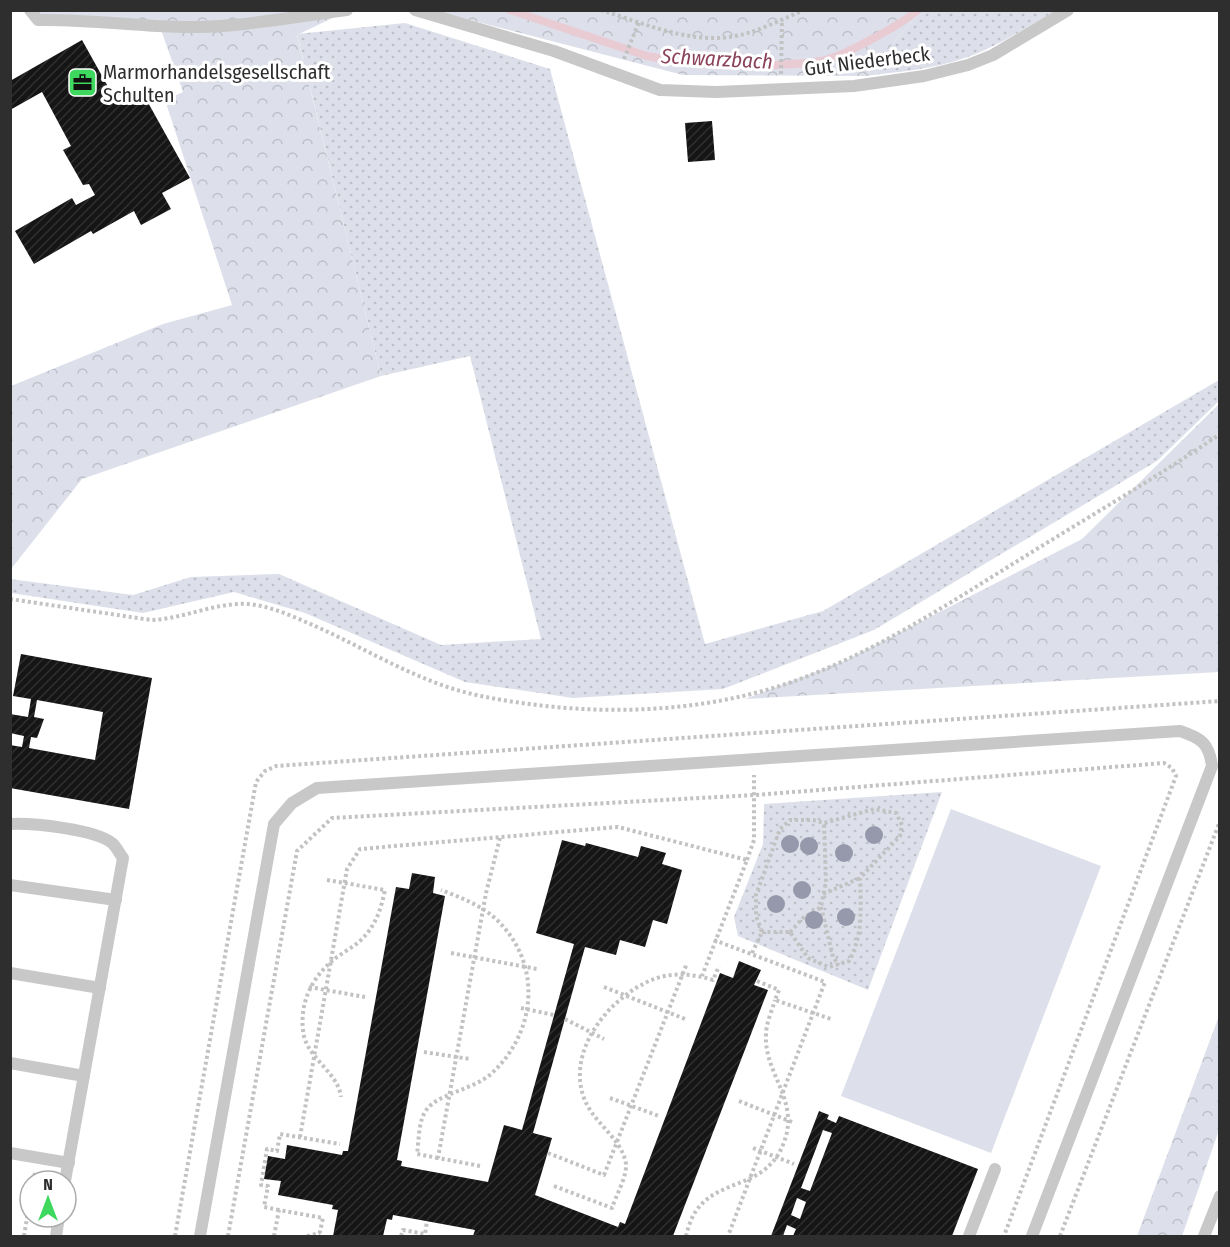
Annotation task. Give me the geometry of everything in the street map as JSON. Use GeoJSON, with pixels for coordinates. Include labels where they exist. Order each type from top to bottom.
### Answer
{"type":"FeatureCollection","features":[{"type":"Feature","properties":{"kind":"lane"},"geometry":{"type":"LineString","coordinates":[[30,10],[38,20],[74,19],[182,27],[272,22],[347,10]]}},
{"type":"Feature","properties":{"kind":"lane","name":"Gut Niederbeck"},"geometry":{"type":"LineString","coordinates":[[415,10],[545,48],[660,90],[716,92],[854,86],[924,76],[968,65],[993,55],[1068,10]]}},
{"type":"Feature","properties":{"kind":"lane"},"geometry":{"type":"LineString","coordinates":[[200,1236],[274,824],[292,803],[317,788],[1180,731],[1197,737],[1210,750],[1212,766],[1032,1236]]}},
{"type":"Feature","properties":{"kind":"lane"},"geometry":{"type":"LineString","coordinates":[[10,824],[26,823],[95,835],[112,843],[123,858],[68,1169]]}},
{"type":"Feature","properties":{"kind":"lane"},"geometry":{"type":"LineString","coordinates":[[10,885],[116,900]]}},
{"type":"Feature","properties":{"kind":"lane"},"geometry":{"type":"LineString","coordinates":[[10,973],[100,988]]}},
{"type":"Feature","properties":{"kind":"lane"},"geometry":{"type":"LineString","coordinates":[[10,1063],[84,1076]]}},
{"type":"Feature","properties":{"kind":"lane"},"geometry":{"type":"LineString","coordinates":[[10,1153],[69,1163]]}},
{"type":"Feature","properties":{"kind":"lane"},"geometry":{"type":"LineString","coordinates":[[969,1236],[994,1169]]}},
{"type":"Feature","properties":{"kind":"lane"},"geometry":{"type":"LineString","coordinates":[[1204,1236],[1220,1196]]}},
{"type":"Feature","properties":{"kind":"path"},"geometry":{"type":"LineString","coordinates":[[601,10],[677,32],[729,37],[782,20],[804,10]]}},
{"type":"Feature","properties":{"kind":"path"},"geometry":{"type":"LineString","coordinates":[[780,76],[782,20]]}},
{"type":"Feature","properties":{"kind":"path"},"geometry":{"type":"LineString","coordinates":[[623,61],[639,22]]}},
{"type":"Feature","properties":{"kind":"path"},"geometry":{"type":"LineString","coordinates":[[10,599],[151,620],[167,619],[227,605],[249,604],[295,617],[402,668],[456,690],[564,709],[669,708],[761,690],[810,675],[844,661],[936,611],[1220,434]]}},
{"type":"Feature","properties":{"kind":"path"},"geometry":{"type":"LineString","coordinates":[[175,1236],[256,782],[265,771],[288,765],[1220,701]]}},
{"type":"Feature","properties":{"kind":"path"},"geometry":{"type":"LineString","coordinates":[[702,976],[714,939],[754,840],[754,759]]}},
{"type":"Feature","properties":{"kind":"path"},"geometry":{"type":"LineString","coordinates":[[228,1236],[297,851],[332,818],[755,795],[1164,763],[1172,768],[1176,776],[1004,1236]]}},
{"type":"Feature","properties":{"kind":"path"},"geometry":{"type":"LineString","coordinates":[[752,953],[762,932],[756,916],[756,895],[780,829],[790,820],[813,820],[824,823],[874,809],[896,813],[902,825],[900,836],[860,878],[823,894]]}},
{"type":"Feature","properties":{"kind":"path"},"geometry":{"type":"LineString","coordinates":[[1060,1236],[1220,821]]}},
{"type":"Feature","properties":{"kind":"path"},"geometry":{"type":"LineString","coordinates":[[824,823],[826,882],[821,907],[833,957],[839,964]]}},
{"type":"Feature","properties":{"kind":"path"},"geometry":{"type":"LineString","coordinates":[[300,1137],[347,869],[360,849],[618,827],[747,860]]}},
{"type":"Feature","properties":{"kind":"path"},"geometry":{"type":"LineString","coordinates":[[438,1158],[486,893],[500,838]]}},
{"type":"Feature","properties":{"kind":"path"},"geometry":{"type":"LineString","coordinates":[[790,932],[808,958],[829,967],[849,961],[857,946],[861,907],[860,878]]}},
{"type":"Feature","properties":{"kind":"path"},"geometry":{"type":"LineString","coordinates":[[327,880],[385,890],[375,923],[361,941],[331,962],[309,987],[302,1019],[303,1034],[314,1057],[335,1082],[341,1097]]}},
{"type":"Feature","properties":{"kind":"path"},"geometry":{"type":"LineString","coordinates":[[441,890],[484,909],[513,938],[525,967],[530,988],[529,1010],[522,1032],[503,1062],[480,1083],[438,1100],[427,1109],[421,1126],[417,1154],[480,1166]]}},
{"type":"Feature","properties":{"kind":"path"},"geometry":{"type":"LineString","coordinates":[[762,932],[790,932],[803,918],[821,907]]}},
{"type":"Feature","properties":{"kind":"path"},"geometry":{"type":"LineString","coordinates":[[714,939],[825,982],[728,1236]]}},
{"type":"Feature","properties":{"kind":"path"},"geometry":{"type":"LineString","coordinates":[[451,953],[537,969]]}},
{"type":"Feature","properties":{"kind":"path"},"geometry":{"type":"LineString","coordinates":[[548,1153],[604,1175],[687,963]]}},
{"type":"Feature","properties":{"kind":"path"},"geometry":{"type":"LineString","coordinates":[[554,1186],[612,1208],[626,1165],[617,1143],[599,1123],[584,1098],[581,1053],[593,1033],[626,996],[655,979],[683,974],[713,980],[719,966]]}},
{"type":"Feature","properties":{"kind":"path"},"geometry":{"type":"LineString","coordinates":[[686,1236],[695,1211],[707,1198],[723,1189],[749,1181],[777,1157],[785,1140],[790,1121],[783,1091],[767,1048],[766,1034],[779,990],[757,981]]}},
{"type":"Feature","properties":{"kind":"path"},"geometry":{"type":"LineString","coordinates":[[309,987],[365,997]]}},
{"type":"Feature","properties":{"kind":"path"},"geometry":{"type":"LineString","coordinates":[[604,987],[686,1019]]}},
{"type":"Feature","properties":{"kind":"path"},"geometry":{"type":"LineString","coordinates":[[775,1000],[831,1019]]}},
{"type":"Feature","properties":{"kind":"path"},"geometry":{"type":"LineString","coordinates":[[521,1008],[554,1016]]}},
{"type":"Feature","properties":{"kind":"path"},"geometry":{"type":"LineString","coordinates":[[565,1019],[604,1039]]}},
{"type":"Feature","properties":{"kind":"path"},"geometry":{"type":"LineString","coordinates":[[424,1052],[470,1059]]}},
{"type":"Feature","properties":{"kind":"path"},"geometry":{"type":"LineString","coordinates":[[610,1098],[659,1116]]}},
{"type":"Feature","properties":{"kind":"path"},"geometry":{"type":"LineString","coordinates":[[739,1101],[790,1121]]}},
{"type":"Feature","properties":{"kind":"path"},"geometry":{"type":"LineString","coordinates":[[306,1236],[320,1235],[323,1218],[264,1207],[268,1186],[261,1185],[267,1149],[277,1151],[280,1134],[340,1144]]}},
{"type":"Feature","properties":{"kind":"path"},"geometry":{"type":"LineString","coordinates":[[753,1148],[794,1164]]}},
{"type":"Feature","properties":{"kind":"path"},"geometry":{"type":"LineString","coordinates":[[274,1236],[279,1210]]}},
{"type":"Feature","properties":{"kind":"path"},"geometry":{"type":"LineString","coordinates":[[402,1236],[403,1230],[424,1235],[427,1221]]}},
{"type":"Feature","properties":{"kind":"green space"},"geometry":{"type":"Polygon","coordinates":[[[23,11],[347,11],[297,35],[381,376],[82,479],[11,569],[11,386],[163,324],[232,305],[165,100],[183,92],[159,24],[51,16],[23,11]]]}},
{"type":"Feature","properties":{"kind":"green space"},"geometry":{"type":"Polygon","coordinates":[[[435,11],[921,11],[865,76],[683,75],[435,11]]]}},
{"type":"Feature","properties":{"kind":"green space"},"geometry":{"type":"Polygon","coordinates":[[[921,11],[1055,11],[977,54],[928,67],[865,76],[921,11]]]}},
{"type":"Feature","properties":{"kind":"green space"},"geometry":{"type":"Polygon","coordinates":[[[405,23],[550,69],[705,644],[823,611],[1219,380],[1219,401],[1157,461],[874,630],[723,689],[573,698],[465,682],[305,613],[234,592],[143,613],[11,593],[10,579],[133,595],[191,577],[279,574],[441,645],[541,639],[470,356],[381,376],[297,34],[405,23]]]}},
{"type":"Feature","properties":{"kind":"green space"},"geometry":{"type":"Polygon","coordinates":[[[1219,404],[1219,672],[745,699],[844,661],[1082,539],[1219,404]]]}},
{"type":"Feature","properties":{"kind":"green space"},"geometry":{"type":"Polygon","coordinates":[[[942,792],[868,990],[738,936],[734,917],[763,844],[764,804],[942,792]]]}},
{"type":"Feature","properties":{"kind":"green space"},"geometry":{"type":"Polygon","coordinates":[[[951,809],[1101,866],[991,1153],[841,1096],[951,809]]]}},
{"type":"Feature","properties":{"kind":"green space"},"geometry":{"type":"Polygon","coordinates":[[[1219,1016],[1219,1130],[1182,1236],[1137,1236],[1219,1016]]]}},
{"type":"Feature","properties":{"kind":"building"},"geometry":{"type":"Polygon","coordinates":[[[82,40],[116,101],[141,90],[190,178],[162,193],[171,209],[141,225],[134,211],[93,234],[91,231],[34,264],[15,231],[72,198],[76,205],[95,195],[89,184],[83,185],[63,150],[71,146],[42,92],[10,110],[10,81],[82,40]]]}},
{"type":"Feature","properties":{"kind":"building"},"geometry":{"type":"Polygon","coordinates":[[[712,121],[715,160],[688,162],[685,123],[712,121]]]}},
{"type":"Feature","properties":{"kind":"building"},"geometry":{"type":"Polygon","coordinates":[[[21,654],[152,678],[129,809],[10,788],[10,745],[22,747],[24,736],[10,733],[10,714],[28,717],[31,699],[13,696],[21,654]],[[37,700],[34,717],[44,719],[37,738],[31,737],[29,748],[95,760],[103,712],[37,700]]]}},
{"type":"Feature","properties":{"kind":"building"},"geometry":{"type":"Polygon","coordinates":[[[562,840],[585,846],[586,843],[638,857],[641,846],[666,853],[662,864],[682,870],[667,924],[653,920],[645,947],[620,940],[616,955],[585,947],[533,1133],[552,1138],[535,1195],[618,1227],[620,1222],[625,1224],[720,973],[733,978],[739,961],[761,970],[754,985],[768,990],[673,1236],[473,1236],[475,1230],[393,1215],[392,1220],[387,1219],[383,1236],[333,1236],[338,1210],[332,1209],[333,1205],[278,1195],[281,1181],[264,1179],[268,1156],[285,1159],[287,1145],[342,1155],[343,1151],[348,1151],[396,887],[409,889],[412,873],[435,877],[433,893],[445,896],[397,1160],[402,1161],[401,1166],[488,1182],[504,1125],[522,1130],[574,944],[536,933],[562,840]]]}},
{"type":"Feature","properties":{"kind":"building"},"geometry":{"type":"Polygon","coordinates":[[[819,1111],[829,1115],[827,1119],[836,1123],[839,1116],[978,1169],[952,1236],[793,1236],[796,1229],[787,1225],[783,1236],[771,1236],[819,1111]],[[823,1130],[801,1188],[810,1191],[832,1133],[823,1130]],[[797,1198],[791,1215],[800,1219],[806,1202],[797,1198]]]}},
{"type":"Feature","properties":{"kind":"waterway","name":"Schwarzbach"},"geometry":{"type":"LineString","coordinates":[[510,10],[647,56],[686,62],[758,65],[830,59],[871,40],[918,10]]}},
{"type":"Feature","properties":{"kind":"place","name":"Marmorhandelsgesellschaft Schulten"},"geometry":{"type":"Point","coordinates":[82,83]}}]}
